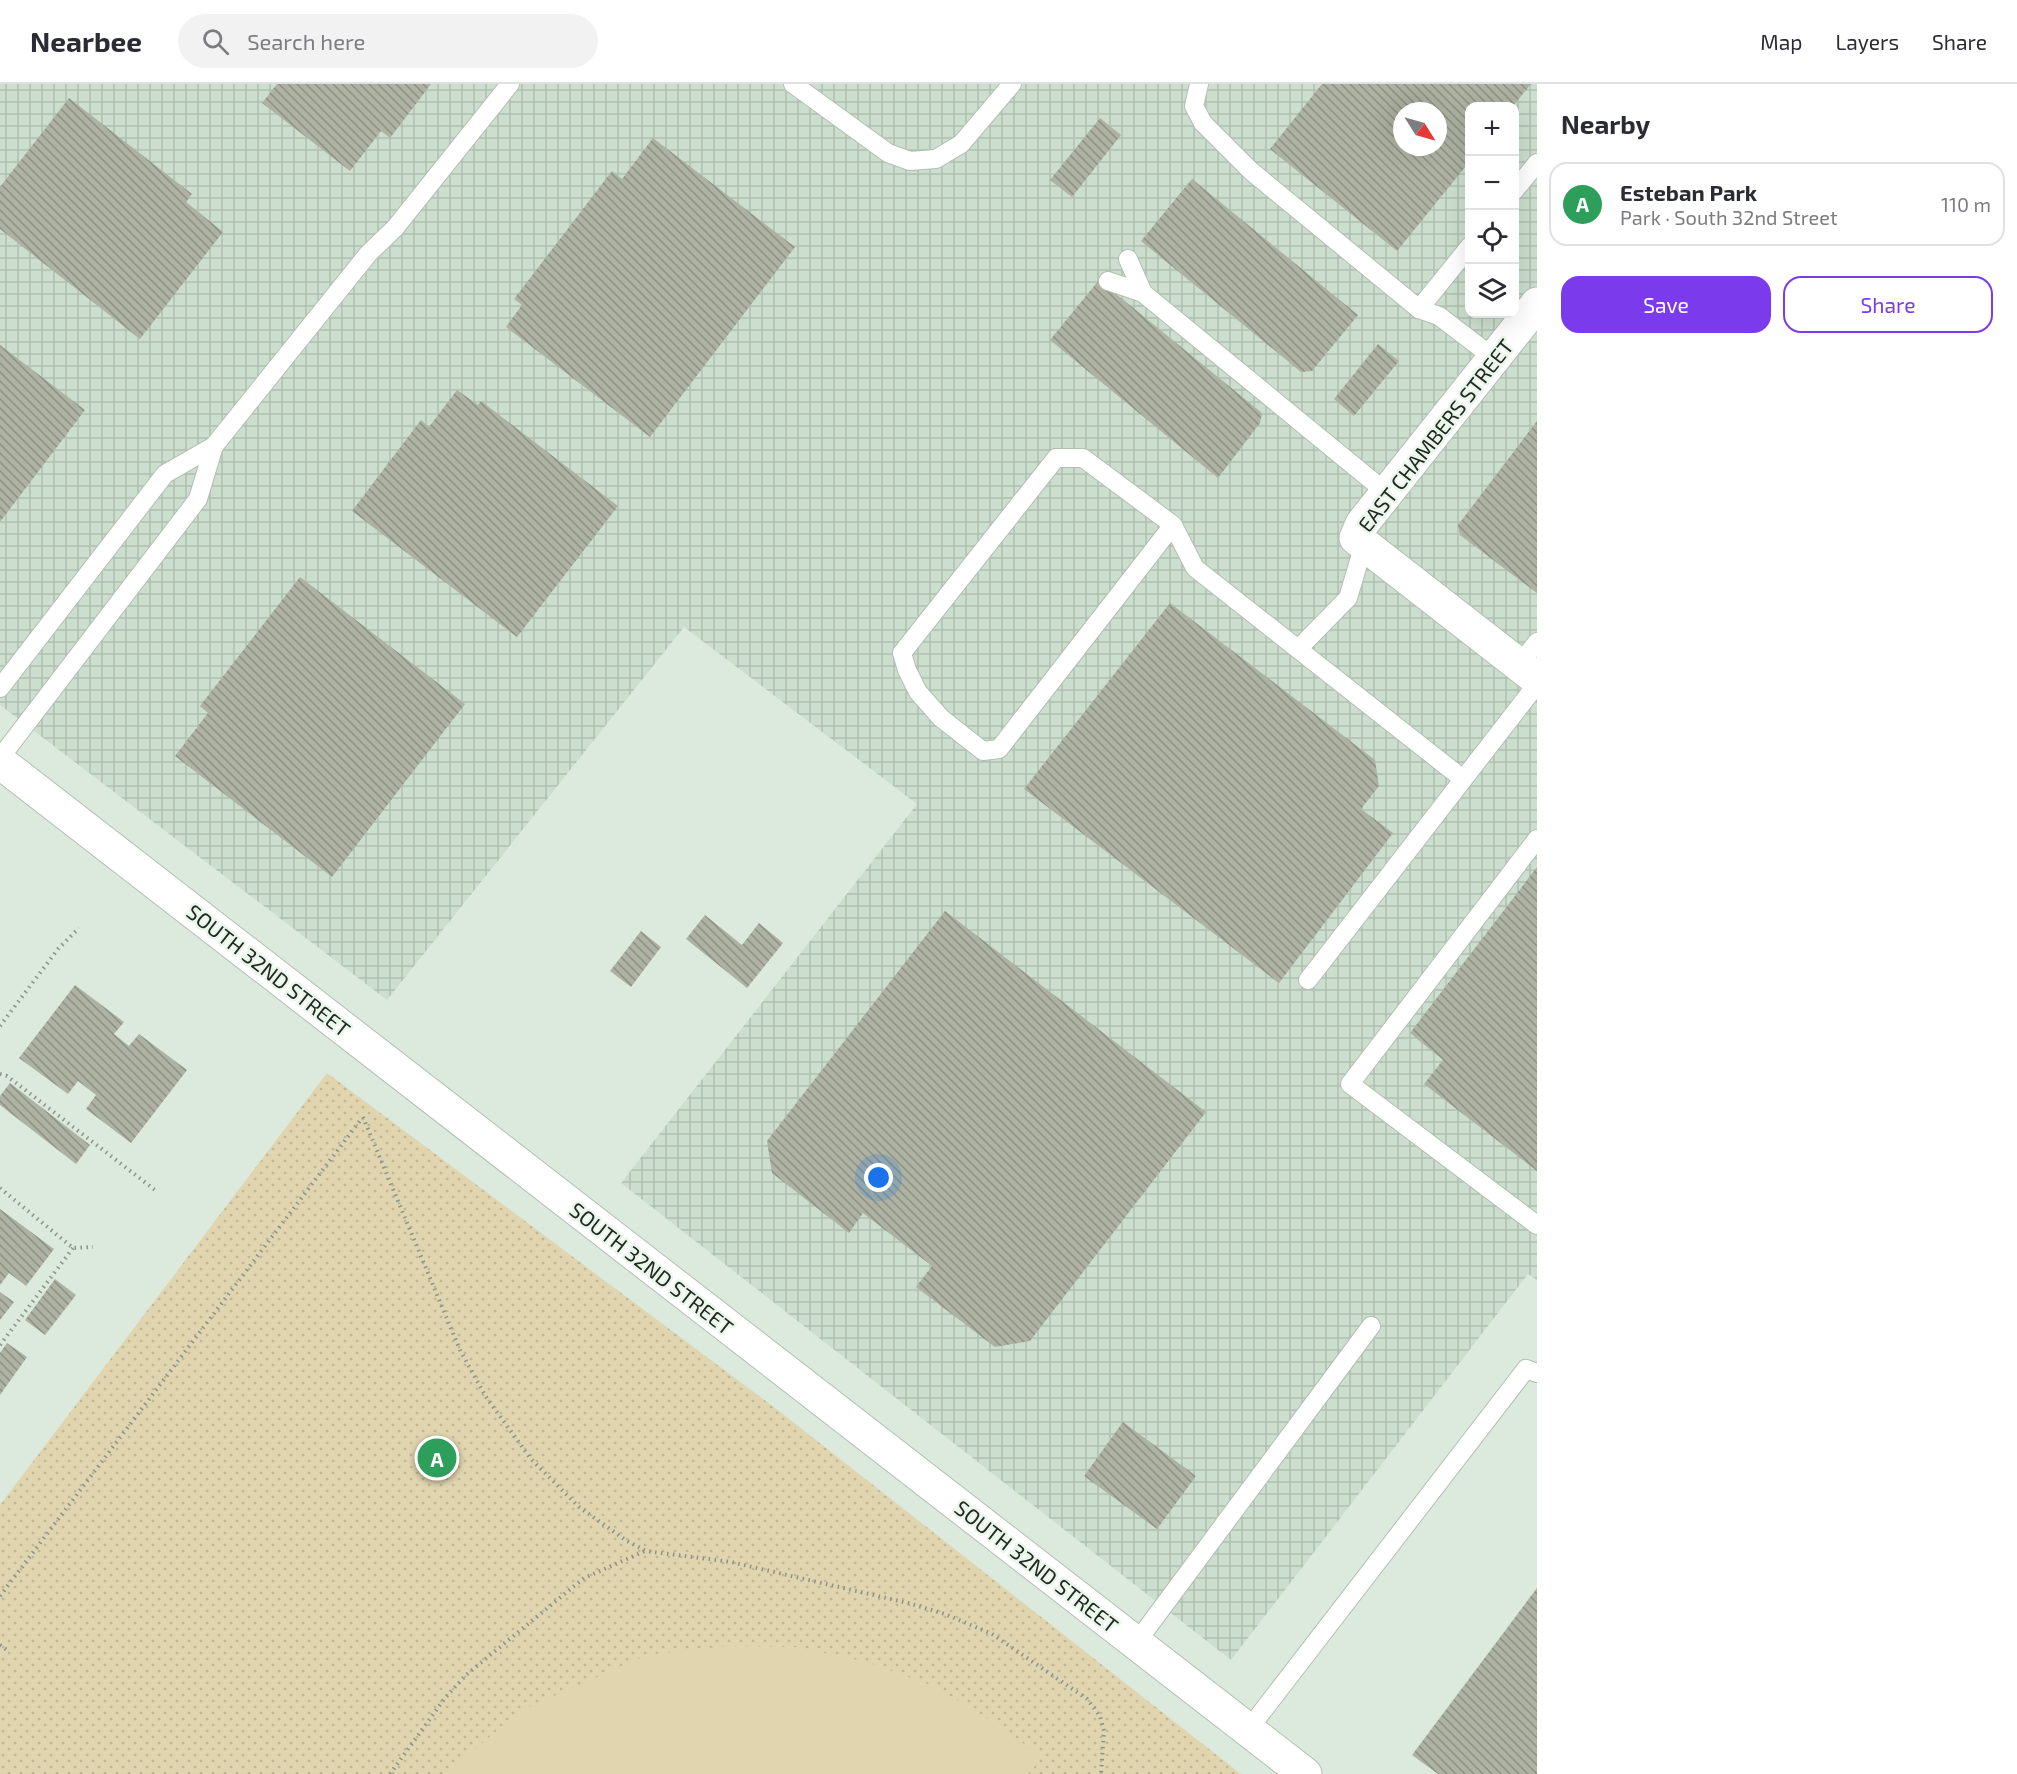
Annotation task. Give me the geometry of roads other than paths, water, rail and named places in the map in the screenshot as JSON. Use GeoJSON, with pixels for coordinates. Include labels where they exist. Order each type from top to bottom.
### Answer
{"type":"FeatureCollection","features":[{"type":"Feature","properties":{"kind":"main road","name":"EAST CHAMBERS STREET"},"geometry":{"type":"LineString","coordinates":[[1360,541],[1362,524],[1537,304]]}},
{"type":"Feature","properties":{"kind":"main road"},"geometry":{"type":"LineString","coordinates":[[1360,541],[1533,667]]}},
{"type":"Feature","properties":{"kind":"main road","name":"SOUTH 32ND STREET"},"geometry":{"type":"LineString","coordinates":[[0,760],[1305,1774]]}},
{"type":"Feature","properties":{"kind":"lane"},"geometry":{"type":"LineString","coordinates":[[0,688],[165,474],[214,446],[368,254],[395,228],[510,84]]}},
{"type":"Feature","properties":{"kind":"lane"},"geometry":{"type":"LineString","coordinates":[[793,84],[888,153],[910,161],[936,159],[961,144],[1012,84]]}},
{"type":"Feature","properties":{"kind":"lane"},"geometry":{"type":"LineString","coordinates":[[1199,84],[1194,106],[1203,123],[1243,163],[1419,309],[1439,316],[1494,358]]}},
{"type":"Feature","properties":{"kind":"lane"},"geometry":{"type":"LineString","coordinates":[[1519,186],[1537,163]]}},
{"type":"Feature","properties":{"kind":"lane"},"geometry":{"type":"LineString","coordinates":[[1419,309],[1465,252]]}},
{"type":"Feature","properties":{"kind":"lane"},"geometry":{"type":"LineString","coordinates":[[1128,259],[1143,293]]}},
{"type":"Feature","properties":{"kind":"lane"},"geometry":{"type":"LineString","coordinates":[[1108,281],[1143,293],[1387,493]]}},
{"type":"Feature","properties":{"kind":"lane"},"geometry":{"type":"LineString","coordinates":[[0,760],[198,499],[214,446]]}},
{"type":"Feature","properties":{"kind":"lane"},"geometry":{"type":"LineString","coordinates":[[1173,525],[999,749],[983,751],[962,736],[918,692],[907,670],[902,653],[1056,458],[1083,458],[1173,525],[1195,568],[1464,779]]}},
{"type":"Feature","properties":{"kind":"lane"},"geometry":{"type":"LineString","coordinates":[[1298,649],[1348,598],[1360,541]]}},
{"type":"Feature","properties":{"kind":"lane"},"geometry":{"type":"LineString","coordinates":[[1308,980],[1464,779],[1533,667]]}},
{"type":"Feature","properties":{"kind":"lane"},"geometry":{"type":"LineString","coordinates":[[1537,839],[1350,1084],[1537,1225]]}},
{"type":"Feature","properties":{"kind":"lane"},"geometry":{"type":"LineString","coordinates":[[1136,1643],[1371,1326]]}},
{"type":"Feature","properties":{"kind":"lane"},"geometry":{"type":"LineString","coordinates":[[1248,1730],[1526,1369],[1537,1373]]}},
{"type":"Feature","properties":{"kind":"place","name":"Esteban Park"},"geometry":{"type":"Point","coordinates":[437,1458]}}]}
